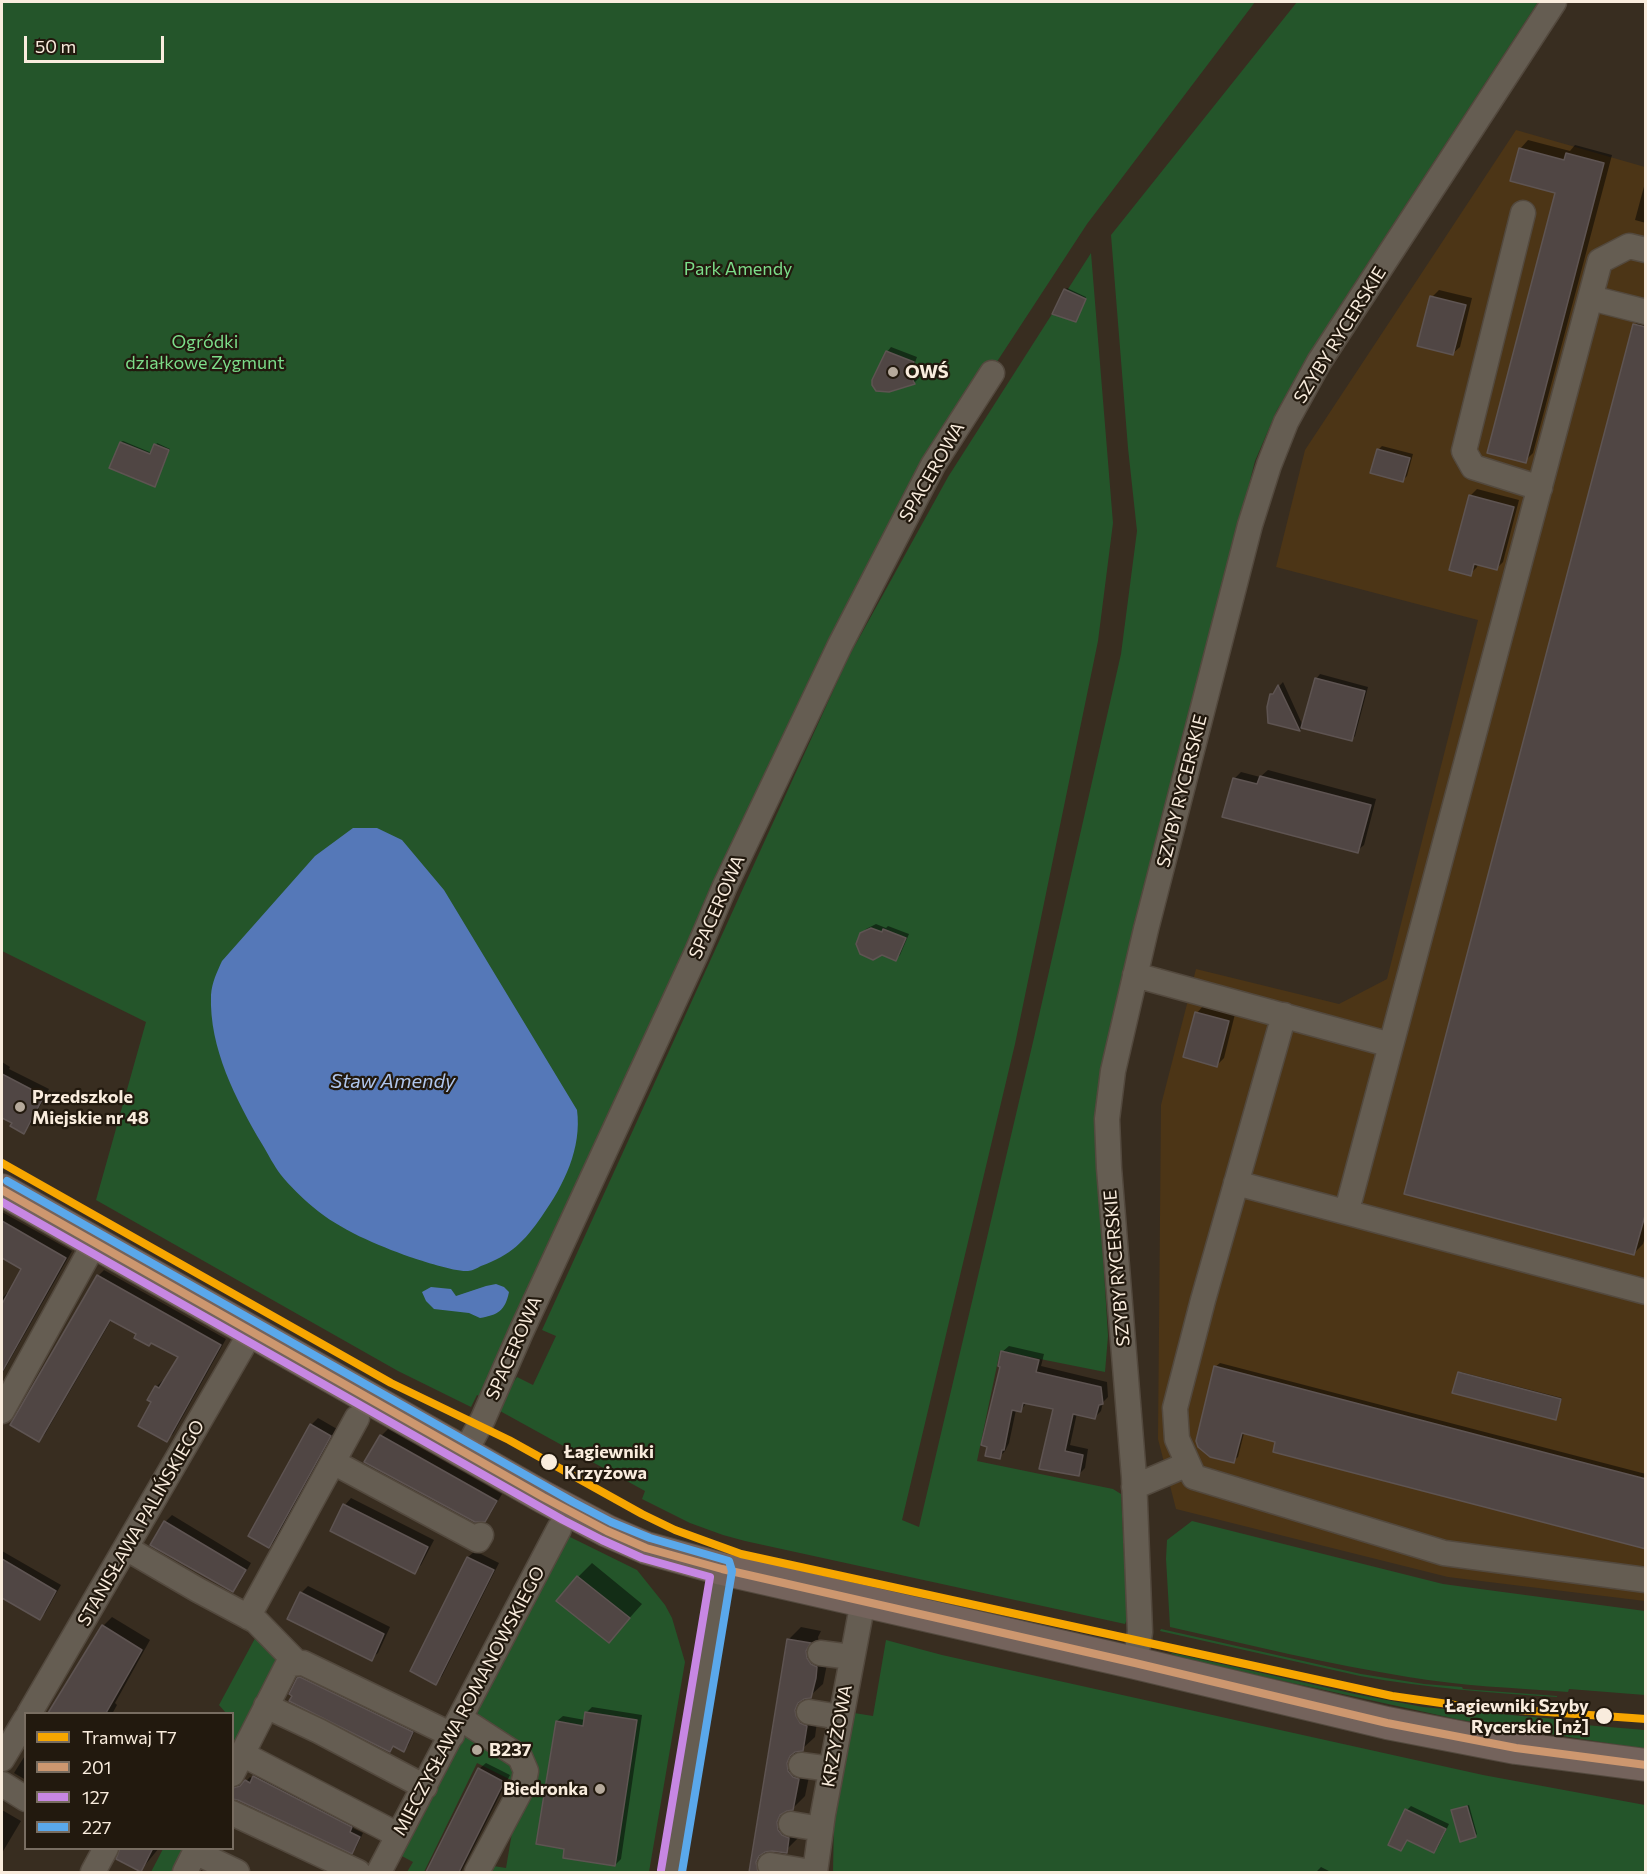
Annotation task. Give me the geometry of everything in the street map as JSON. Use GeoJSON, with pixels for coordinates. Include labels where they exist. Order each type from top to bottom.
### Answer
{"type":"FeatureCollection","features":[{"type":"Feature","properties":{"kind":"main road"},"geometry":{"type":"LineString","coordinates":[[2,1190],[568,1511],[646,1548],[722,1569],[1424,1731],[1516,1748],[1646,1765]]}},
{"type":"Feature","properties":{"kind":"street","name":"SZYBY RYCERSKIE"},"geometry":{"type":"LineString","coordinates":[[1135,1663],[1140,1623],[1134,1487],[1107,1119],[1113,1071],[1135,975],[1251,525],[1269,465],[1286,422],[1319,362],[1554,2]]}},
{"type":"Feature","properties":{"kind":"street"},"geometry":{"type":"LineString","coordinates":[[1523,213],[1464,451],[1473,467],[1540,488]]}},
{"type":"Feature","properties":{"kind":"street"},"geometry":{"type":"LineString","coordinates":[[1350,1199],[1600,261],[1629,246],[1646,250]]}},
{"type":"Feature","properties":{"kind":"street"},"geometry":{"type":"LineString","coordinates":[[1591,298],[1646,312]]}},
{"type":"Feature","properties":{"kind":"street","name":"SPACEROWA"},"geometry":{"type":"LineString","coordinates":[[465,1452],[483,1419],[725,886],[840,645],[933,465],[992,373]]}},
{"type":"Feature","properties":{"kind":"street"},"geometry":{"type":"LineString","coordinates":[[1135,975],[1391,1045]]}},
{"type":"Feature","properties":{"kind":"street"},"geometry":{"type":"LineString","coordinates":[[1284,1015],[1203,1300],[1175,1408],[1177,1439],[1194,1477],[1444,1553],[1646,1580]]}},
{"type":"Feature","properties":{"kind":"street"},"geometry":{"type":"LineString","coordinates":[[1236,1183],[1646,1292]]}},
{"type":"Feature","properties":{"kind":"street"},"geometry":{"type":"LineString","coordinates":[[2,1411],[95,1242]]}},
{"type":"Feature","properties":{"kind":"street","name":"STANISŁAWA PALIŃSKIEGO"},"geometry":{"type":"LineString","coordinates":[[30,1712],[251,1332]]}},
{"type":"Feature","properties":{"kind":"street"},"geometry":{"type":"LineString","coordinates":[[248,1617],[357,1418]]}},
{"type":"Feature","properties":{"kind":"street"},"geometry":{"type":"LineString","coordinates":[[333,1462],[478,1540],[481,1535]]}},
{"type":"Feature","properties":{"kind":"street"},"geometry":{"type":"LineString","coordinates":[[1134,1487],[1188,1464]]}},
{"type":"Feature","properties":{"kind":"street","name":"MIECZYSŁAWA ROMANOWSKIEGO"},"geometry":{"type":"LineString","coordinates":[[380,1872],[559,1529]]}},
{"type":"Feature","properties":{"kind":"street"},"geometry":{"type":"LineString","coordinates":[[126,1548],[256,1621],[297,1663]]}},
{"type":"Feature","properties":{"kind":"street"},"geometry":{"type":"LineString","coordinates":[[671,1872],[722,1569]]}},
{"type":"Feature","properties":{"kind":"street","name":"KRZYŻOWA"},"geometry":{"type":"LineString","coordinates":[[813,1872],[863,1601]]}},
{"type":"Feature","properties":{"kind":"street"},"geometry":{"type":"LineString","coordinates":[[820,1653],[851,1657]]}},
{"type":"Feature","properties":{"kind":"street"},"geometry":{"type":"LineString","coordinates":[[398,1835],[237,1764],[288,1664],[303,1663],[456,1727],[520,1757],[526,1771],[523,1786],[477,1872]]}},
{"type":"Feature","properties":{"kind":"street"},"geometry":{"type":"LineString","coordinates":[[266,1706],[425,1787]]}},
{"type":"Feature","properties":{"kind":"street"},"geometry":{"type":"LineString","coordinates":[[809,1712],[840,1717]]}},
{"type":"Feature","properties":{"kind":"street"},"geometry":{"type":"LineString","coordinates":[[2,1759],[24,1722]]}},
{"type":"Feature","properties":{"kind":"street"},"geometry":{"type":"LineString","coordinates":[[801,1765],[831,1769]]}},
{"type":"Feature","properties":{"kind":"street"},"geometry":{"type":"LineString","coordinates":[[2,1784],[24,1798]]}},
{"type":"Feature","properties":{"kind":"street"},"geometry":{"type":"LineString","coordinates":[[234,1814],[358,1872]]}},
{"type":"Feature","properties":{"kind":"street"},"geometry":{"type":"LineString","coordinates":[[791,1824],[821,1829]]}},
{"type":"Feature","properties":{"kind":"street"},"geometry":{"type":"LineString","coordinates":[[93,1872],[105,1850]]}},
{"type":"Feature","properties":{"kind":"street"},"geometry":{"type":"LineString","coordinates":[[193,1858],[237,1872]]}},
{"type":"Feature","properties":{"kind":"street"},"geometry":{"type":"LineString","coordinates":[[770,1865],[813,1872]]}},
{"type":"Feature","properties":{"kind":"shaded area"},"geometry":{"type":"Polygon","coordinates":[[[1516,130],[1645,167],[1645,1601],[1448,1577],[1176,1509],[1158,1439],[1161,1105],[1196,969],[1339,1004],[1387,979],[1478,620],[1276,567],[1305,450],[1516,130]]]}},
{"type":"Feature","properties":{"kind":"green space","name":"Park Amendy"},"geometry":{"type":"Polygon","coordinates":[[[2,2],[1255,2],[1087,224],[932,461],[830,637],[482,1397],[477,1395],[471,1407],[398,1371],[96,1200],[146,1022],[2,951],[2,2]]]}},
{"type":"Feature","properties":{"kind":"green space"},"geometry":{"type":"Polygon","coordinates":[[[1297,2],[1538,2],[1341,304],[1277,410],[1255,461],[1137,923],[1103,1072],[1097,1157],[1108,1336],[1105,1372],[1000,1351],[977,1461],[1113,1489],[1121,1494],[1127,1619],[1125,1624],[745,1541],[690,1523],[642,1499],[645,1491],[500,1411],[502,1407],[497,1405],[517,1377],[533,1385],[556,1336],[542,1330],[848,658],[948,477],[1091,253],[1113,523],[1098,641],[1015,1044],[902,1520],[919,1527],[1121,654],[1137,531],[1111,235],[1297,2]]]}},
{"type":"Feature","properties":{"kind":"green space"},"geometry":{"type":"Polygon","coordinates":[[[1192,1521],[1443,1584],[1645,1611],[1645,1695],[1569,1689],[1568,1692],[1428,1680],[1318,1660],[1170,1627],[1167,1540],[1192,1521]]]}},
{"type":"Feature","properties":{"kind":"green space"},"geometry":{"type":"Polygon","coordinates":[[[568,1536],[637,1570],[665,1605],[672,1618],[685,1662],[649,1872],[483,1872],[487,1865],[506,1868],[516,1809],[531,1771],[477,1720],[478,1709],[568,1536]]]}},
{"type":"Feature","properties":{"kind":"green space"},"geometry":{"type":"Polygon","coordinates":[[[1161,1629],[1361,1674],[1424,1684],[1462,1687],[1463,1689],[1557,1697],[1458,1690],[1360,1676],[1160,1631],[1161,1629]]]}},
{"type":"Feature","properties":{"kind":"green space"},"geometry":{"type":"Polygon","coordinates":[[[259,1631],[283,1660],[234,1764],[234,1712],[225,1712],[219,1705],[259,1631]]]}},
{"type":"Feature","properties":{"kind":"green space"},"geometry":{"type":"Polygon","coordinates":[[[886,1640],[942,1655],[1483,1775],[1645,1805],[1645,1872],[833,1872],[834,1819],[854,1713],[873,1716],[886,1640]]]}},
{"type":"Feature","properties":{"kind":"green space"},"geometry":{"type":"Polygon","coordinates":[[[1168,1652],[1423,1707],[1555,1719],[1555,1728],[1584,1730],[1585,1725],[1645,1730],[1645,1749],[1461,1720],[1183,1659],[1168,1652]]]}},
{"type":"Feature","properties":{"kind":"green space"},"geometry":{"type":"Polygon","coordinates":[[[467,1732],[514,1767],[511,1780],[477,1763],[424,1872],[407,1872],[413,1862],[398,1854],[461,1735],[467,1732]]]}},
{"type":"Feature","properties":{"kind":"green space"},"geometry":{"type":"Polygon","coordinates":[[[162,1850],[192,1850],[180,1872],[151,1872],[162,1850]]]}},
{"type":"Feature","properties":{"kind":"water","name":"Staw Amendy"},"geometry":{"type":"Polygon","coordinates":[[[353,828],[377,828],[402,840],[444,890],[577,1110],[577,1138],[570,1166],[550,1204],[516,1247],[501,1257],[471,1270],[462,1271],[439,1266],[385,1247],[347,1230],[309,1203],[288,1183],[273,1164],[243,1110],[219,1054],[214,1034],[211,995],[222,961],[315,856],[353,828]]]}},
{"type":"Feature","properties":{"kind":"water"},"geometry":{"type":"Polygon","coordinates":[[[496,1284],[509,1292],[505,1304],[500,1311],[480,1318],[469,1313],[434,1309],[426,1301],[422,1292],[431,1287],[451,1289],[456,1296],[496,1284]]]}},
{"type":"Feature","properties":{"kind":"building"},"geometry":{"type":"Polygon","coordinates":[[[1519,148],[1564,160],[1566,153],[1604,163],[1526,463],[1487,453],[1555,193],[1510,181],[1519,148]]]}},
{"type":"Feature","properties":{"kind":"building"},"geometry":{"type":"Polygon","coordinates":[[[1064,289],[1086,299],[1076,322],[1052,314],[1064,289]]]}},
{"type":"Feature","properties":{"kind":"building"},"geometry":{"type":"Polygon","coordinates":[[[1430,296],[1466,305],[1453,355],[1417,346],[1430,296]]]}},
{"type":"Feature","properties":{"kind":"building"},"geometry":{"type":"Polygon","coordinates":[[[1633,324],[1646,327],[1646,1212],[1634,1255],[1404,1194],[1633,324]]]}},
{"type":"Feature","properties":{"kind":"building","name":"OWŚ"},"geometry":{"type":"Polygon","coordinates":[[[886,351],[914,362],[909,373],[915,384],[889,392],[876,391],[872,380],[886,351]]]}},
{"type":"Feature","properties":{"kind":"building"},"geometry":{"type":"Polygon","coordinates":[[[120,442],[150,454],[154,444],[169,450],[155,487],[109,468],[120,442]]]}},
{"type":"Feature","properties":{"kind":"building"},"geometry":{"type":"Polygon","coordinates":[[[1377,449],[1410,458],[1403,482],[1370,473],[1377,449]]]}},
{"type":"Feature","properties":{"kind":"building"},"geometry":{"type":"Polygon","coordinates":[[[1469,495],[1514,507],[1497,570],[1474,564],[1471,576],[1449,570],[1469,495]]]}},
{"type":"Feature","properties":{"kind":"building"},"geometry":{"type":"Polygon","coordinates":[[[1315,678],[1365,691],[1352,741],[1301,728],[1315,678]]]}},
{"type":"Feature","properties":{"kind":"building"},"geometry":{"type":"Polygon","coordinates":[[[1278,685],[1300,731],[1268,723],[1267,707],[1270,694],[1273,694],[1278,685]]]}},
{"type":"Feature","properties":{"kind":"building"},"geometry":{"type":"Polygon","coordinates":[[[1260,776],[1371,805],[1358,853],[1222,817],[1233,778],[1257,784],[1260,776]]]}},
{"type":"Feature","properties":{"kind":"building"},"geometry":{"type":"Polygon","coordinates":[[[871,928],[882,932],[883,929],[906,938],[896,961],[882,955],[873,960],[860,954],[856,944],[860,933],[871,928]]]}},
{"type":"Feature","properties":{"kind":"building"},"geometry":{"type":"Polygon","coordinates":[[[1195,1012],[1229,1021],[1217,1067],[1183,1057],[1195,1012]]]}},
{"type":"Feature","properties":{"kind":"building","name":"Przedszkole Miejskie nr 48"},"geometry":{"type":"Polygon","coordinates":[[[2,1074],[44,1096],[24,1134],[10,1126],[12,1123],[2,1118],[2,1074]]]}},
{"type":"Feature","properties":{"kind":"building"},"geometry":{"type":"Polygon","coordinates":[[[2,1221],[66,1258],[2,1372],[2,1304],[21,1269],[2,1258],[2,1221]]]}},
{"type":"Feature","properties":{"kind":"building"},"geometry":{"type":"Polygon","coordinates":[[[97,1275],[221,1345],[167,1442],[138,1426],[151,1402],[147,1400],[155,1386],[159,1388],[178,1357],[151,1343],[149,1346],[134,1338],[136,1334],[110,1320],[39,1442],[10,1425],[97,1275]]]}},
{"type":"Feature","properties":{"kind":"building"},"geometry":{"type":"Polygon","coordinates":[[[1001,1351],[1039,1360],[1036,1372],[1101,1387],[1103,1404],[1099,1405],[1095,1419],[1073,1414],[1065,1451],[1083,1455],[1079,1476],[1039,1469],[1053,1409],[1023,1403],[1021,1412],[1012,1410],[1000,1459],[985,1456],[987,1447],[981,1445],[1000,1367],[998,1366],[1001,1351]]]}},
{"type":"Feature","properties":{"kind":"building"},"geometry":{"type":"Polygon","coordinates":[[[1214,1366],[1646,1479],[1646,1549],[1273,1452],[1275,1442],[1242,1433],[1234,1463],[1210,1457],[1198,1447],[1196,1441],[1214,1366]]]}},
{"type":"Feature","properties":{"kind":"building"},"geometry":{"type":"Polygon","coordinates":[[[1458,1372],[1561,1399],[1556,1420],[1452,1393],[1458,1372]]]}},
{"type":"Feature","properties":{"kind":"building"},"geometry":{"type":"Polygon","coordinates":[[[310,1424],[331,1436],[269,1548],[248,1536],[310,1424]]]}},
{"type":"Feature","properties":{"kind":"building"},"geometry":{"type":"Polygon","coordinates":[[[380,1435],[497,1501],[485,1522],[475,1522],[364,1462],[380,1435]]]}},
{"type":"Feature","properties":{"kind":"building"},"geometry":{"type":"Polygon","coordinates":[[[343,1504],[428,1547],[415,1574],[330,1531],[343,1504]]]}},
{"type":"Feature","properties":{"kind":"building"},"geometry":{"type":"Polygon","coordinates":[[[164,1521],[246,1570],[233,1592],[150,1545],[164,1521]]]}},
{"type":"Feature","properties":{"kind":"building"},"geometry":{"type":"Polygon","coordinates":[[[467,1557],[494,1570],[436,1685],[410,1671],[467,1557]]]}},
{"type":"Feature","properties":{"kind":"building"},"geometry":{"type":"Polygon","coordinates":[[[2,1559],[56,1591],[40,1620],[2,1598],[2,1559]]]}},
{"type":"Feature","properties":{"kind":"building"},"geometry":{"type":"Polygon","coordinates":[[[577,1576],[630,1618],[609,1643],[556,1601],[577,1576]]]}},
{"type":"Feature","properties":{"kind":"building"},"geometry":{"type":"Polygon","coordinates":[[[300,1592],[384,1634],[372,1661],[287,1619],[300,1592]]]}},
{"type":"Feature","properties":{"kind":"building"},"geometry":{"type":"Polygon","coordinates":[[[102,1625],[142,1650],[107,1712],[49,1712],[102,1625]]]}},
{"type":"Feature","properties":{"kind":"building"},"geometry":{"type":"Polygon","coordinates":[[[787,1639],[811,1643],[806,1651],[807,1658],[817,1667],[816,1678],[811,1698],[798,1703],[795,1710],[800,1723],[807,1726],[803,1751],[795,1752],[787,1763],[788,1771],[793,1777],[799,1779],[793,1810],[780,1815],[777,1822],[778,1830],[789,1838],[787,1853],[765,1852],[756,1862],[758,1872],[749,1872],[787,1639]]]}},
{"type":"Feature","properties":{"kind":"building"},"geometry":{"type":"Polygon","coordinates":[[[300,1677],[413,1732],[404,1752],[393,1746],[390,1752],[289,1701],[292,1696],[289,1694],[297,1678],[300,1677]]]}},
{"type":"Feature","properties":{"kind":"building","name":"Biedronka"},"geometry":{"type":"Polygon","coordinates":[[[585,1712],[637,1720],[615,1866],[563,1858],[564,1849],[536,1844],[556,1721],[583,1726],[585,1712]]]}},
{"type":"Feature","properties":{"kind":"building"},"geometry":{"type":"Polygon","coordinates":[[[478,1768],[504,1782],[459,1872],[426,1872],[478,1768]]]}},
{"type":"Feature","properties":{"kind":"building"},"geometry":{"type":"Polygon","coordinates":[[[253,1776],[352,1827],[350,1832],[360,1837],[352,1854],[234,1799],[234,1788],[240,1786],[245,1780],[250,1783],[253,1776]]]}},
{"type":"Feature","properties":{"kind":"building"},"geometry":{"type":"Polygon","coordinates":[[[1467,1806],[1476,1837],[1460,1842],[1451,1810],[1467,1806]]]}},
{"type":"Feature","properties":{"kind":"building"},"geometry":{"type":"Polygon","coordinates":[[[1405,1809],[1446,1829],[1434,1853],[1407,1840],[1401,1851],[1388,1845],[1405,1809]]]}},
{"type":"Feature","properties":{"kind":"building"},"geometry":{"type":"Polygon","coordinates":[[[119,1850],[152,1850],[141,1872],[116,1859],[119,1850]]]}},
{"type":"Feature","properties":{"kind":"tram line","name":"T7"},"geometry":{"type":"LineString","coordinates":[[2,1163],[391,1383],[509,1440],[642,1514],[675,1530],[741,1554],[1392,1696],[1462,1706],[1646,1719]]}},
{"type":"Feature","properties":{"kind":"transit line","name":"227"},"geometry":{"type":"LineString","coordinates":[[7,1181],[573,1502],[611,1522],[650,1538],[729,1561],[732,1571],[682,1872]]}},
{"type":"Feature","properties":{"kind":"transit line","name":"201"},"geometry":{"type":"LineString","coordinates":[[2,1190],[543,1497],[607,1531],[646,1548],[722,1569],[1387,1723],[1516,1748],[1646,1765]]}},
{"type":"Feature","properties":{"kind":"transit line","name":"127"},"geometry":{"type":"LineString","coordinates":[[2,1202],[563,1520],[642,1558],[710,1577],[661,1870]]}},
{"type":"Feature","properties":{"kind":"place","name":"OWŚ"},"geometry":{"type":"Point","coordinates":[893,372]}},
{"type":"Feature","properties":{"kind":"place","name":"Przedszkole Miejskie nr 48"},"geometry":{"type":"Point","coordinates":[20,1107]}},
{"type":"Feature","properties":{"kind":"place","name":"Łagiewniki Krzyżowa"},"geometry":{"type":"Point","coordinates":[549,1462]}},
{"type":"Feature","properties":{"kind":"place","name":"Łagiewniki Szyby Rycerskie [nż]"},"geometry":{"type":"Point","coordinates":[1604,1716]}},
{"type":"Feature","properties":{"kind":"place","name":"B237"},"geometry":{"type":"Point","coordinates":[477,1750]}},
{"type":"Feature","properties":{"kind":"place","name":"Biedronka"},"geometry":{"type":"Point","coordinates":[600,1789]}},
{"type":"Feature","properties":{"kind":"park label","name":"Ogródki działkowe Zygmunt"},"geometry":{"type":"Point","coordinates":[205,352]}}]}
